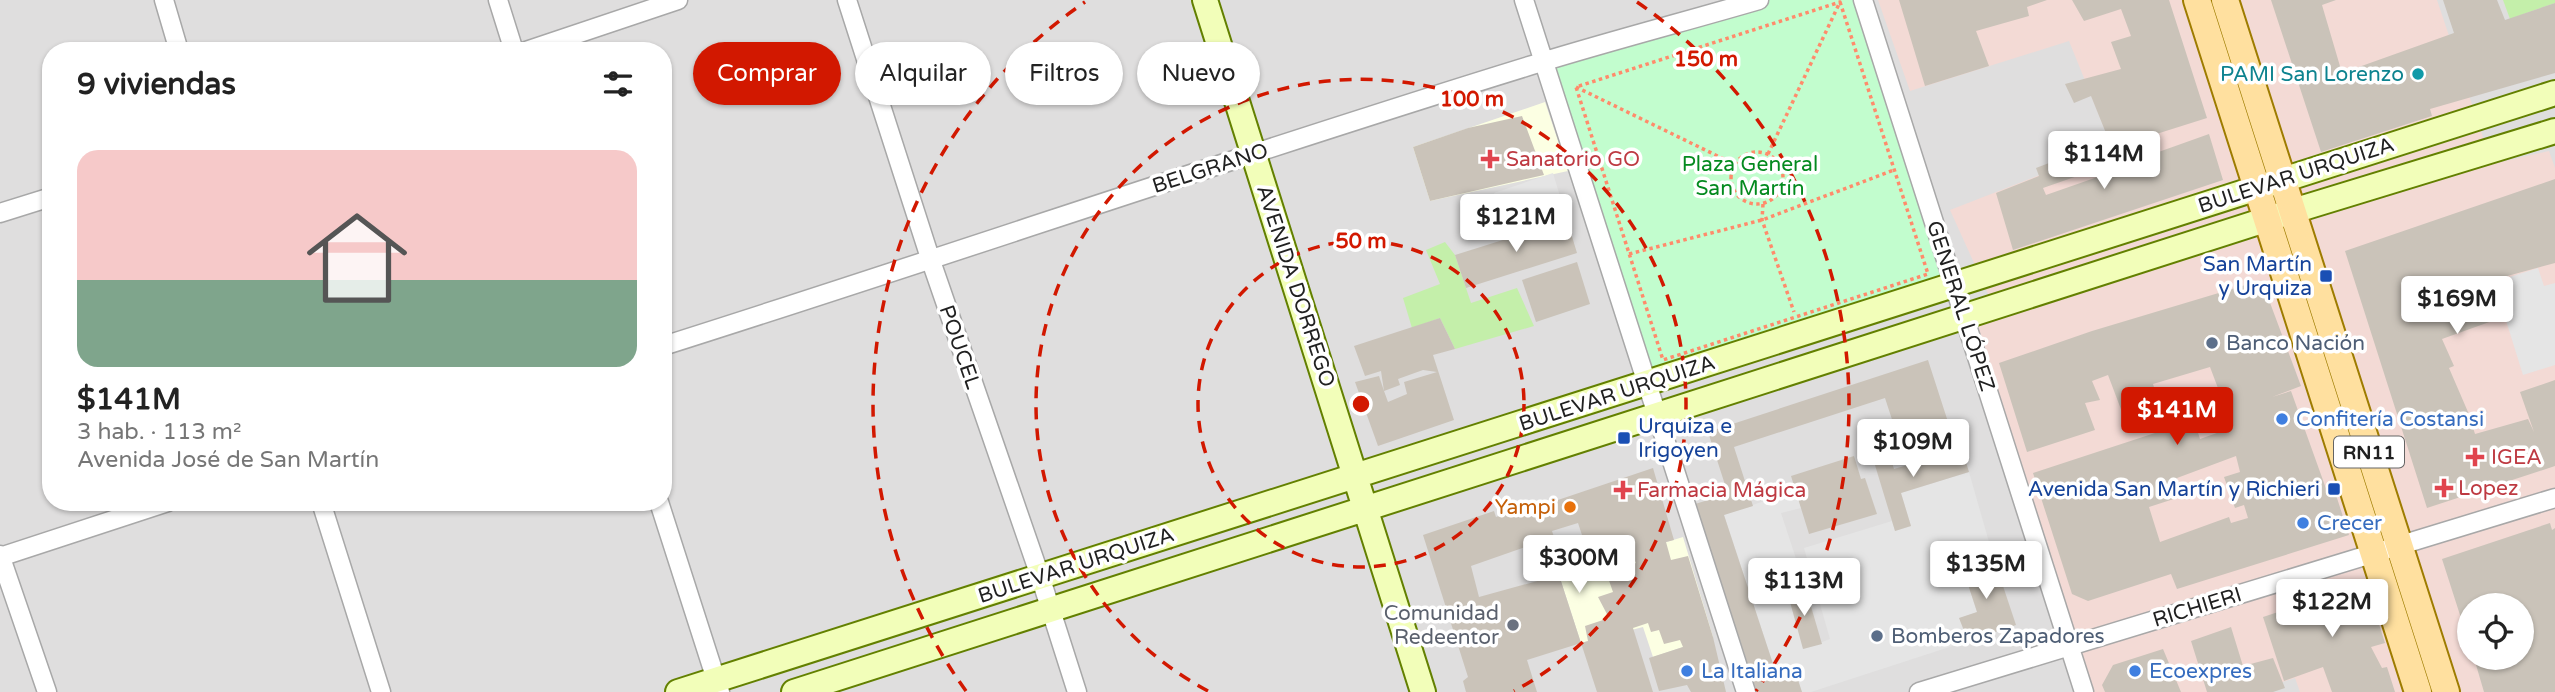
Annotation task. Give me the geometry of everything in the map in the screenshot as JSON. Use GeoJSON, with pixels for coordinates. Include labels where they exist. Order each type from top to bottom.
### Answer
{"type":"FeatureCollection","features":[{"type":"Feature","properties":{"kind":"main road","name":"AVENIDA DORREGO"},"geometry":{"type":"LineString","coordinates":[[1205,0],[1423,692]]}},
{"type":"Feature","properties":{"kind":"main road","name":"RN11"},"geometry":{"type":"LineString","coordinates":[[2197,0],[2267,219],[2386,550],[2446,692]]}},
{"type":"Feature","properties":{"kind":"main road","name":"RN11"},"geometry":{"type":"LineString","coordinates":[[2225,0],[2292,211],[2386,550],[2418,692]]}},
{"type":"Feature","properties":{"kind":"main road","name":"BULEVAR URQUIZA"},"geometry":{"type":"LineString","coordinates":[[678,692],[718,686],[1040,576],[1646,383],[1798,325],[1954,285],[2555,93]]}},
{"type":"Feature","properties":{"kind":"main road","name":"BULEVAR URQUIZA"},"geometry":{"type":"LineString","coordinates":[[794,692],[2292,211],[2555,131]]}},
{"type":"Feature","properties":{"kind":"street"},"geometry":{"type":"LineString","coordinates":[[164,0],[176,42]]}},
{"type":"Feature","properties":{"kind":"street"},"geometry":{"type":"LineString","coordinates":[[498,0],[511,42]]}},
{"type":"Feature","properties":{"kind":"street"},"geometry":{"type":"LineString","coordinates":[[553,42],[678,0]]}},
{"type":"Feature","properties":{"kind":"street","name":"POUCEL"},"geometry":{"type":"LineString","coordinates":[[847,0],[931,261],[1040,576],[1077,692]]}},
{"type":"Feature","properties":{"kind":"street"},"geometry":{"type":"LineString","coordinates":[[1524,0],[1745,692]]}},
{"type":"Feature","properties":{"kind":"street","name":"BELGRANO"},"geometry":{"type":"LineString","coordinates":[[672,343],[931,261],[1253,153],[1544,62],[1759,0]]}},
{"type":"Feature","properties":{"kind":"street","name":"GENERAL LÓPEZ"},"geometry":{"type":"LineString","coordinates":[[1863,0],[2084,692]]}},
{"type":"Feature","properties":{"kind":"street"},"geometry":{"type":"LineString","coordinates":[[0,213],[42,200]]}},
{"type":"Feature","properties":{"kind":"street","name":"RICHIERI"},"geometry":{"type":"LineString","coordinates":[[1919,692],[2555,498]]}},
{"type":"Feature","properties":{"kind":"street"},"geometry":{"type":"LineString","coordinates":[[47,692],[0,556],[140,511]]}},
{"type":"Feature","properties":{"kind":"street"},"geometry":{"type":"LineString","coordinates":[[324,511],[382,692]]}},
{"type":"Feature","properties":{"kind":"street"},"geometry":{"type":"LineString","coordinates":[[662,511],[718,686]]}},
{"type":"Feature","properties":{"kind":"path"},"geometry":{"type":"LineString","coordinates":[[1576,87],[1841,1]]}},
{"type":"Feature","properties":{"kind":"path"},"geometry":{"type":"LineString","coordinates":[[1768,154],[1841,1]]}},
{"type":"Feature","properties":{"kind":"path"},"geometry":{"type":"LineString","coordinates":[[1576,87],[1663,360],[1798,325],[1928,274],[1841,1]]}},
{"type":"Feature","properties":{"kind":"path"},"geometry":{"type":"LineString","coordinates":[[1576,87],[1734,164]]}},
{"type":"Feature","properties":{"kind":"path"},"geometry":{"type":"LineString","coordinates":[[1748,153],[1768,154],[1779,163],[1783,178],[1778,195],[1763,204],[1747,203],[1735,194],[1730,177],[1734,164],[1748,153]]}},
{"type":"Feature","properties":{"kind":"path"},"geometry":{"type":"LineString","coordinates":[[1629,254],[1762,220],[1894,170]]}},
{"type":"Feature","properties":{"kind":"path"},"geometry":{"type":"LineString","coordinates":[[1763,204],[1762,220],[1798,325]]}},
{"type":"Feature","properties":{"kind":"shaded area"},"geometry":{"type":"Polygon","coordinates":[[[0,0],[2555,0],[2555,692],[0,692],[0,0]]]}},
{"type":"Feature","properties":{"kind":"shaded area"},"geometry":{"type":"Polygon","coordinates":[[[1878,0],[2437,0],[2492,164],[2549,151],[2555,168],[2555,692],[2300,692],[2295,678],[2250,692],[2089,692],[1964,316],[1994,307],[1950,210],[2112,147],[2069,41],[1910,91],[1878,0]]]}},
{"type":"Feature","properties":{"kind":"shaded area","name":"Sanatorio GO"},"geometry":{"type":"Polygon","coordinates":[[[1545,102],[1568,171],[1430,201],[1413,147],[1545,102]]]}},
{"type":"Feature","properties":{"kind":"shaded area"},"geometry":{"type":"Polygon","coordinates":[[[1553,173],[1567,220],[1509,238],[1494,193],[1553,173]]]}},
{"type":"Feature","properties":{"kind":"shaded area"},"geometry":{"type":"Polygon","coordinates":[[[2538,268],[2544,286],[2555,283],[2555,365],[2523,375],[2494,282],[2538,268]]]}},
{"type":"Feature","properties":{"kind":"shaded area"},"geometry":{"type":"Polygon","coordinates":[[[1969,472],[1993,556],[1962,566],[1977,612],[1960,618],[1968,641],[1811,692],[1802,692],[1797,677],[1779,682],[1724,515],[1796,490],[1801,508],[1781,513],[1805,586],[1787,592],[1804,649],[1830,639],[1804,548],[1892,521],[1895,531],[1911,526],[1901,493],[1969,472]]]}},
{"type":"Feature","properties":{"kind":"shaded area"},"geometry":{"type":"Polygon","coordinates":[[[1683,537],[1713,637],[1653,657],[1643,627],[1581,643],[1559,575],[1683,537]]]}},
{"type":"Feature","properties":{"kind":"green space","name":"Plaza General San Martín"},"geometry":{"type":"Polygon","coordinates":[[[1759,0],[1863,0],[1954,285],[1646,383],[1544,62],[1759,0]]]}},
{"type":"Feature","properties":{"kind":"green space"},"geometry":{"type":"Polygon","coordinates":[[[2503,0],[2555,0],[2555,3],[2510,19],[2503,0]]]}},
{"type":"Feature","properties":{"kind":"green space"},"geometry":{"type":"Polygon","coordinates":[[[1445,242],[1455,255],[1471,303],[1517,288],[1534,326],[1455,349],[1440,318],[1412,328],[1403,298],[1440,284],[1426,250],[1445,242]]]}},
{"type":"Feature","properties":{"kind":"building"},"geometry":{"type":"Polygon","coordinates":[[[1899,0],[2047,0],[2027,7],[2029,16],[1976,31],[1989,66],[1925,86],[1899,0]]]}},
{"type":"Feature","properties":{"kind":"building"},"geometry":{"type":"Polygon","coordinates":[[[2072,0],[2169,0],[2207,118],[2112,148],[2091,96],[2074,103],[2065,84],[2121,69],[2111,42],[2131,36],[2121,9],[2084,21],[2072,0]]]}},
{"type":"Feature","properties":{"kind":"building"},"geometry":{"type":"Polygon","coordinates":[[[2271,0],[2336,0],[2322,5],[2342,73],[2454,33],[2443,0],[2497,0],[2505,20],[2555,3],[2555,73],[2430,109],[2432,116],[2321,152],[2271,0]]]}},
{"type":"Feature","properties":{"kind":"building","name":"Sanatorio GO"},"geometry":{"type":"Polygon","coordinates":[[[1522,116],[1544,175],[1430,201],[1413,147],[1468,128],[1522,116]]]}},
{"type":"Feature","properties":{"kind":"building"},"geometry":{"type":"Polygon","coordinates":[[[2209,134],[2223,180],[2013,250],[1996,193],[2039,176],[2036,168],[2049,163],[2053,176],[2070,168],[2066,159],[2078,154],[2086,173],[2043,188],[2046,195],[2209,134]]]}},
{"type":"Feature","properties":{"kind":"building"},"geometry":{"type":"Polygon","coordinates":[[[2555,179],[2555,263],[2494,282],[2506,316],[2442,339],[2454,366],[2449,368],[2475,434],[2528,419],[2534,432],[2520,392],[2555,380],[2555,466],[2427,508],[2345,251],[2555,179]]]}},
{"type":"Feature","properties":{"kind":"building"},"geometry":{"type":"Polygon","coordinates":[[[1567,220],[1577,253],[1466,288],[1455,255],[1567,220]]]}},
{"type":"Feature","properties":{"kind":"building"},"geometry":{"type":"Polygon","coordinates":[[[1577,262],[1590,304],[1536,322],[1522,280],[1577,262]]]}},
{"type":"Feature","properties":{"kind":"building"},"geometry":{"type":"Polygon","coordinates":[[[2252,283],[2266,292],[2301,386],[2272,397],[2291,391],[2329,497],[2336,495],[2349,535],[2177,589],[2171,574],[2088,601],[2072,594],[2033,473],[2161,431],[2151,402],[2122,412],[2108,375],[2092,381],[2100,400],[2085,403],[2095,430],[2027,452],[1999,363],[2092,331],[2252,283]],[[2210,367],[2153,384],[2158,400],[2185,392],[2200,439],[2228,429],[2222,414],[2227,412],[2210,367]],[[2236,456],[2177,478],[2183,496],[2149,507],[2160,542],[2229,517],[2231,523],[2248,518],[2244,505],[2235,508],[2224,477],[2240,472],[2236,456]]]}},
{"type":"Feature","properties":{"kind":"building"},"geometry":{"type":"Polygon","coordinates":[[[1440,318],[1455,349],[1433,355],[1454,420],[1378,446],[1355,382],[1379,376],[1384,391],[1381,371],[1365,376],[1354,346],[1440,318]],[[1423,370],[1398,379],[1400,385],[1384,391],[1388,402],[1407,394],[1404,382],[1437,372],[1423,370]]]}},
{"type":"Feature","properties":{"kind":"building"},"geometry":{"type":"Polygon","coordinates":[[[1928,360],[1949,425],[1899,441],[1885,398],[1734,447],[1753,506],[1724,515],[1779,682],[1797,677],[1802,692],[1757,692],[1695,504],[1728,494],[1708,432],[1928,360]]]}},
{"type":"Feature","properties":{"kind":"building"},"geometry":{"type":"Polygon","coordinates":[[[1887,447],[1894,469],[1962,449],[1969,472],[1901,493],[1911,526],[1895,531],[1871,452],[1887,447]]]}},
{"type":"Feature","properties":{"kind":"building"},"geometry":{"type":"Polygon","coordinates":[[[1854,456],[1861,479],[1865,478],[1877,514],[1809,534],[1791,476],[1854,456]]]}},
{"type":"Feature","properties":{"kind":"building"},"geometry":{"type":"Polygon","coordinates":[[[1653,468],[1674,540],[1666,542],[1671,560],[1688,556],[1713,637],[1726,692],[1691,692],[1687,685],[1659,691],[1649,658],[1683,647],[1680,640],[1664,644],[1659,630],[1651,632],[1648,623],[1633,628],[1653,692],[1597,692],[1581,643],[1527,660],[1537,692],[1466,692],[1463,681],[1468,677],[1423,535],[1494,511],[1496,517],[1541,500],[1543,505],[1653,468]],[[1578,523],[1552,531],[1554,537],[1471,566],[1479,597],[1559,575],[1581,643],[1588,641],[1585,626],[1609,618],[1598,597],[1613,592],[1606,572],[1636,563],[1631,553],[1592,565],[1578,523]]]}},
{"type":"Feature","properties":{"kind":"building"},"geometry":{"type":"Polygon","coordinates":[[[2550,523],[2552,530],[2555,528],[2555,692],[2484,692],[2478,670],[2534,670],[2534,593],[2457,593],[2457,606],[2442,559],[2550,523]]]}},
{"type":"Feature","properties":{"kind":"building"},"geometry":{"type":"Polygon","coordinates":[[[1993,556],[2016,625],[1968,641],[1959,618],[1977,612],[1962,566],[1993,556]]]}},
{"type":"Feature","properties":{"kind":"building"},"geometry":{"type":"Polygon","coordinates":[[[2350,581],[2369,593],[2385,643],[2371,647],[2382,668],[2387,667],[2395,692],[2332,692],[2323,667],[2284,681],[2263,617],[2302,604],[2300,596],[2350,581]]]}},
{"type":"Feature","properties":{"kind":"building"},"geometry":{"type":"Polygon","coordinates":[[[1805,586],[1822,644],[1803,649],[1787,591],[1805,586]]]}},
{"type":"Feature","properties":{"kind":"building"},"geometry":{"type":"Polygon","coordinates":[[[2231,627],[2243,666],[2273,658],[2285,688],[2273,692],[2207,692],[2191,641],[2231,627]]]}},
{"type":"Feature","properties":{"kind":"building"},"geometry":{"type":"Polygon","coordinates":[[[2163,649],[2181,692],[2105,692],[2102,685],[2113,665],[2163,649]]]}},
{"type":"Feature","properties":{"kind":"place","name":"PAMI San Lorenzo"},"geometry":{"type":"Point","coordinates":[2418,74]}},
{"type":"Feature","properties":{"kind":"place","name":"Sanatorio GO"},"geometry":{"type":"Point","coordinates":[1490,159]}},
{"type":"Feature","properties":{"kind":"place","name":"San Martín y Urquiza"},"geometry":{"type":"Point","coordinates":[2326,276]}},
{"type":"Feature","properties":{"kind":"place","name":"Banco Nación"},"geometry":{"type":"Point","coordinates":[2212,343]}},
{"type":"Feature","properties":{"kind":"place","name":"Confitería Costansi"},"geometry":{"type":"Point","coordinates":[2282,419]}},
{"type":"Feature","properties":{"kind":"place","name":"Urquiza e Irigoyen"},"geometry":{"type":"Point","coordinates":[1624,438]}},
{"type":"Feature","properties":{"kind":"place","name":"IGEA"},"geometry":{"type":"Point","coordinates":[2475,457]}},
{"type":"Feature","properties":{"kind":"place","name":"Lopez"},"geometry":{"type":"Point","coordinates":[2444,488]}},
{"type":"Feature","properties":{"kind":"place","name":"Avenida San Martín y Richieri"},"geometry":{"type":"Point","coordinates":[2334,489]}},
{"type":"Feature","properties":{"kind":"place","name":"Farmacia Mágica"},"geometry":{"type":"Point","coordinates":[1623,490]}},
{"type":"Feature","properties":{"kind":"place","name":"Yampi"},"geometry":{"type":"Point","coordinates":[1570,507]}},
{"type":"Feature","properties":{"kind":"place","name":"Crecer"},"geometry":{"type":"Point","coordinates":[2303,523]}},
{"type":"Feature","properties":{"kind":"place","name":"Comunidad Redeentor"},"geometry":{"type":"Point","coordinates":[1513,625]}},
{"type":"Feature","properties":{"kind":"place","name":"Bomberos Zapadores"},"geometry":{"type":"Point","coordinates":[1877,636]}},
{"type":"Feature","properties":{"kind":"place","name":"La Italiana"},"geometry":{"type":"Point","coordinates":[1687,671]}},
{"type":"Feature","properties":{"kind":"place","name":"Ecoexpres"},"geometry":{"type":"Point","coordinates":[2135,671]}}]}
